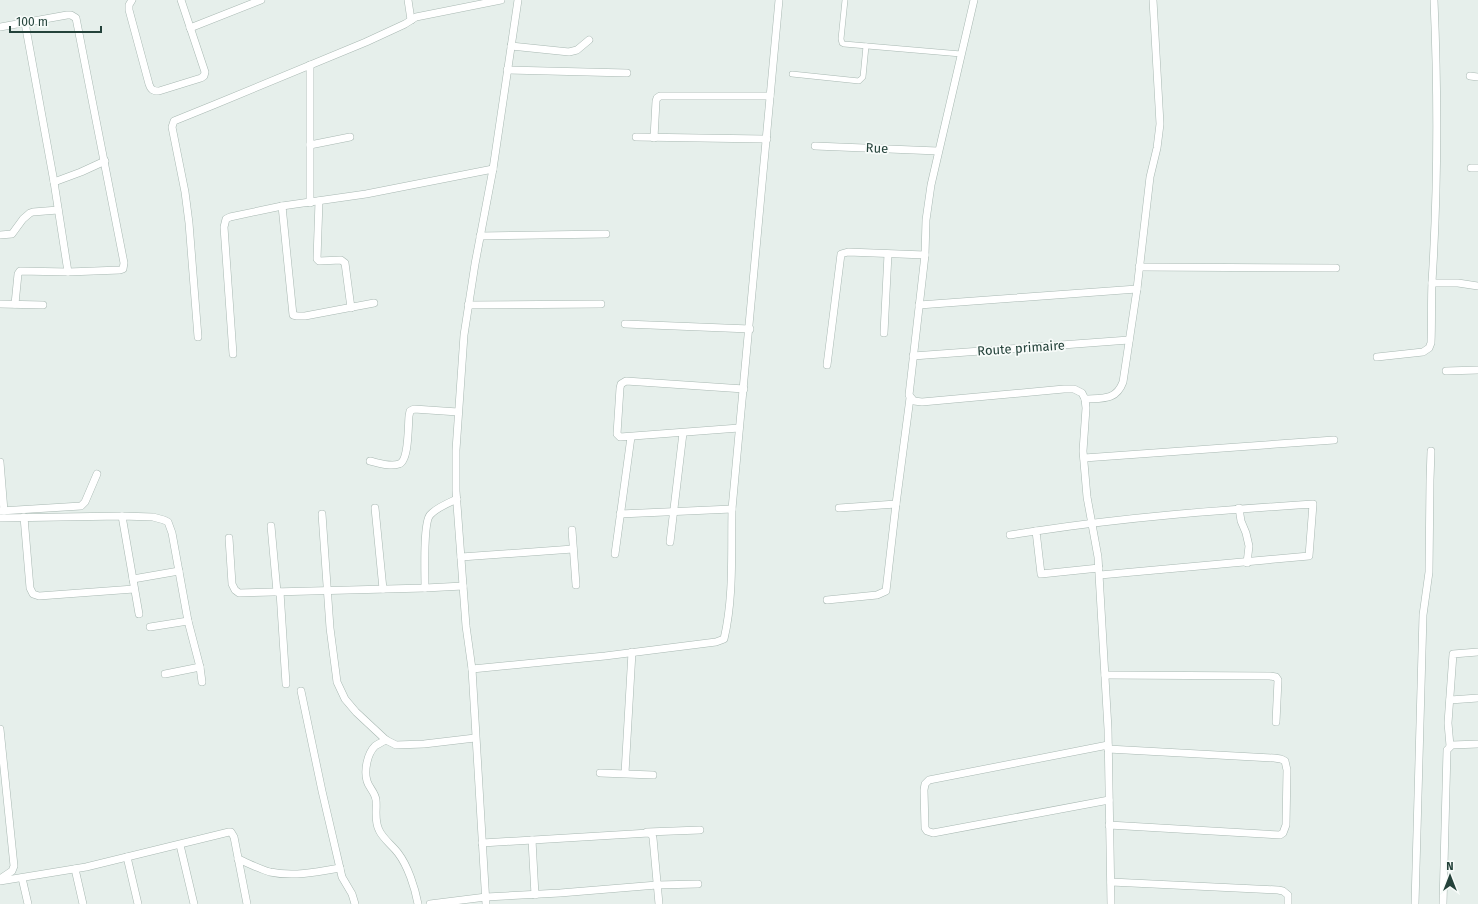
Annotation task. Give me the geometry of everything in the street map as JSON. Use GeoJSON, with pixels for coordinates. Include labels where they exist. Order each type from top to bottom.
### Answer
{"type":"FeatureCollection","features":[{"type":"Feature","properties":{"kind":"street"},"geometry":{"type":"LineString","coordinates":[[132,0],[129,5],[129,10],[149,84],[153,91],[159,91],[204,76],[205,72],[181,0]]}},
{"type":"Feature","properties":{"kind":"street"},"geometry":{"type":"LineString","coordinates":[[190,28],[261,0]]}},
{"type":"Feature","properties":{"kind":"street"},"geometry":{"type":"LineString","coordinates":[[408,0],[411,20]]}},
{"type":"Feature","properties":{"kind":"street"},"geometry":{"type":"LineString","coordinates":[[198,337],[189,223],[172,123],[178,118],[216,104],[366,42],[424,15],[501,0]]}},
{"type":"Feature","properties":{"kind":"street"},"geometry":{"type":"LineString","coordinates":[[486,900],[472,669],[466,626],[457,499],[456,450],[464,335],[468,305],[493,169],[518,0]]}},
{"type":"Feature","properties":{"kind":"street"},"geometry":{"type":"LineString","coordinates":[[472,669],[632,652],[724,640],[729,609],[732,509],[750,329],[779,0]]}},
{"type":"Feature","properties":{"kind":"street"},"geometry":{"type":"LineString","coordinates":[[845,0],[841,39],[842,43],[848,45],[962,54]]}},
{"type":"Feature","properties":{"kind":"street"},"geometry":{"type":"LineString","coordinates":[[827,600],[877,595],[886,591],[910,398],[908,390],[919,305],[928,202],[938,151],[974,0]]}},
{"type":"Feature","properties":{"kind":"street"},"geometry":{"type":"LineString","coordinates":[[1085,398],[1113,396],[1119,391],[1123,382],[1137,289],[1150,177],[1160,124],[1153,0]]}},
{"type":"Feature","properties":{"kind":"street"},"geometry":{"type":"LineString","coordinates":[[1377,357],[1423,352],[1429,348],[1431,343],[1436,203],[1436,51],[1434,0]]}},
{"type":"Feature","properties":{"kind":"street"},"geometry":{"type":"LineString","coordinates":[[0,28],[67,15],[71,15],[76,18],[105,161],[124,266],[120,270],[68,272],[20,271],[18,274],[15,304]]}},
{"type":"Feature","properties":{"kind":"street"},"geometry":{"type":"LineString","coordinates":[[25,23],[54,182],[68,272]]}},
{"type":"Feature","properties":{"kind":"street"},"geometry":{"type":"LineString","coordinates":[[511,46],[569,52],[577,50],[589,40]]}},
{"type":"Feature","properties":{"kind":"street"},"geometry":{"type":"LineString","coordinates":[[792,74],[859,81],[863,77],[866,46]]}},
{"type":"Feature","properties":{"kind":"street"},"geometry":{"type":"LineString","coordinates":[[310,65],[310,202]]}},
{"type":"Feature","properties":{"kind":"street"},"geometry":{"type":"LineString","coordinates":[[507,70],[627,73]]}},
{"type":"Feature","properties":{"kind":"street"},"geometry":{"type":"LineString","coordinates":[[1470,76],[1478,77]]}},
{"type":"Feature","properties":{"kind":"street"},"geometry":{"type":"LineString","coordinates":[[654,138],[656,101],[660,96],[770,96]]}},
{"type":"Feature","properties":{"kind":"street"},"geometry":{"type":"LineString","coordinates":[[310,145],[350,137]]}},
{"type":"Feature","properties":{"kind":"street"},"geometry":{"type":"LineString","coordinates":[[636,137],[767,139]]}},
{"type":"Feature","properties":{"kind":"street","name":"Rue"},"geometry":{"type":"LineString","coordinates":[[815,146],[938,151]]}},
{"type":"Feature","properties":{"kind":"street"},"geometry":{"type":"LineString","coordinates":[[54,182],[105,161]]}},
{"type":"Feature","properties":{"kind":"street"},"geometry":{"type":"LineString","coordinates":[[233,354],[224,223],[226,219],[282,206],[366,194],[493,169]]}},
{"type":"Feature","properties":{"kind":"street"},"geometry":{"type":"LineString","coordinates":[[319,201],[318,259],[319,261],[324,262],[340,260],[346,264],[351,308]]}},
{"type":"Feature","properties":{"kind":"street"},"geometry":{"type":"LineString","coordinates":[[282,206],[293,314],[297,316],[305,316],[374,303]]}},
{"type":"Feature","properties":{"kind":"street"},"geometry":{"type":"LineString","coordinates":[[0,235],[12,234],[23,219],[33,212],[58,210]]}},
{"type":"Feature","properties":{"kind":"street"},"geometry":{"type":"LineString","coordinates":[[480,236],[606,234]]}},
{"type":"Feature","properties":{"kind":"street"},"geometry":{"type":"LineString","coordinates":[[827,365],[841,254],[848,252],[924,255]]}},
{"type":"Feature","properties":{"kind":"street"},"geometry":{"type":"LineString","coordinates":[[884,333],[888,254]]}},
{"type":"Feature","properties":{"kind":"street"},"geometry":{"type":"LineString","coordinates":[[1139,267],[1336,268]]}},
{"type":"Feature","properties":{"kind":"street"},"geometry":{"type":"LineString","coordinates":[[1432,282],[1458,283],[1478,286]]}},
{"type":"Feature","properties":{"kind":"street"},"geometry":{"type":"LineString","coordinates":[[919,305],[1137,289]]}},
{"type":"Feature","properties":{"kind":"street"},"geometry":{"type":"LineString","coordinates":[[0,304],[43,305]]}},
{"type":"Feature","properties":{"kind":"street"},"geometry":{"type":"LineString","coordinates":[[468,305],[601,304]]}},
{"type":"Feature","properties":{"kind":"street"},"geometry":{"type":"LineString","coordinates":[[625,324],[750,329]]}},
{"type":"Feature","properties":{"kind":"street","name":"Route primaire"},"geometry":{"type":"LineString","coordinates":[[913,356],[1129,340]]}},
{"type":"Feature","properties":{"kind":"street"},"geometry":{"type":"LineString","coordinates":[[1446,371],[1478,370]]}},
{"type":"Feature","properties":{"kind":"street"},"geometry":{"type":"LineString","coordinates":[[739,428],[620,437],[617,434],[620,388],[623,382],[744,388]]}},
{"type":"Feature","properties":{"kind":"street"},"geometry":{"type":"LineString","coordinates":[[910,398],[914,401],[922,402],[1064,389],[1074,389],[1085,398],[1084,458],[1087,497],[1098,557],[1105,675],[1111,904]]}},
{"type":"Feature","properties":{"kind":"street"},"geometry":{"type":"LineString","coordinates":[[370,462],[393,465],[400,464],[406,451],[410,412],[414,409],[458,412]]}},
{"type":"Feature","properties":{"kind":"street"},"geometry":{"type":"LineString","coordinates":[[670,542],[683,433]]}},
{"type":"Feature","properties":{"kind":"street"},"geometry":{"type":"LineString","coordinates":[[615,554],[631,437]]}},
{"type":"Feature","properties":{"kind":"street"},"geometry":{"type":"LineString","coordinates":[[1084,458],[1334,440]]}},
{"type":"Feature","properties":{"kind":"street"},"geometry":{"type":"LineString","coordinates":[[1414,904],[1423,615],[1429,572],[1431,451]]}},
{"type":"Feature","properties":{"kind":"street"},"geometry":{"type":"LineString","coordinates":[[0,462],[2,511],[81,506],[85,502],[98,474]]}},
{"type":"Feature","properties":{"kind":"street"},"geometry":{"type":"LineString","coordinates":[[425,588],[426,532],[428,518],[430,514],[457,499]]}},
{"type":"Feature","properties":{"kind":"street"},"geometry":{"type":"LineString","coordinates":[[839,508],[896,504]]}},
{"type":"Feature","properties":{"kind":"street"},"geometry":{"type":"LineString","coordinates":[[1010,535],[1036,531],[1092,523],[1239,508],[1313,504],[1309,556],[1247,562],[1041,574],[1036,531]]}},
{"type":"Feature","properties":{"kind":"street"},"geometry":{"type":"LineString","coordinates":[[375,508],[383,589]]}},
{"type":"Feature","properties":{"kind":"street"},"geometry":{"type":"LineString","coordinates":[[1239,508],[1241,521],[1249,546],[1247,562]]}},
{"type":"Feature","properties":{"kind":"street"},"geometry":{"type":"LineString","coordinates":[[620,514],[732,509]]}},
{"type":"Feature","properties":{"kind":"street"},"geometry":{"type":"LineString","coordinates":[[322,514],[330,628],[338,686],[345,699],[352,708],[386,740],[396,745],[476,738]]}},
{"type":"Feature","properties":{"kind":"street"},"geometry":{"type":"LineString","coordinates":[[122,516],[138,614]]}},
{"type":"Feature","properties":{"kind":"street"},"geometry":{"type":"LineString","coordinates":[[0,518],[122,516],[152,517],[168,522],[172,533],[188,621],[200,667],[202,682]]}},
{"type":"Feature","properties":{"kind":"street"},"geometry":{"type":"LineString","coordinates":[[24,517],[30,588],[33,594],[39,596],[134,589]]}},
{"type":"Feature","properties":{"kind":"street"},"geometry":{"type":"LineString","coordinates":[[271,526],[279,592],[286,684]]}},
{"type":"Feature","properties":{"kind":"street"},"geometry":{"type":"LineString","coordinates":[[572,530],[576,585]]}},
{"type":"Feature","properties":{"kind":"street"},"geometry":{"type":"LineString","coordinates":[[229,538],[232,584],[235,590],[239,593],[463,586]]}},
{"type":"Feature","properties":{"kind":"street"},"geometry":{"type":"LineString","coordinates":[[461,557],[573,549]]}},
{"type":"Feature","properties":{"kind":"street"},"geometry":{"type":"LineString","coordinates":[[133,579],[179,571]]}},
{"type":"Feature","properties":{"kind":"street"},"geometry":{"type":"LineString","coordinates":[[150,627],[188,621]]}},
{"type":"Feature","properties":{"kind":"street"},"geometry":{"type":"LineString","coordinates":[[625,774],[632,652]]}},
{"type":"Feature","properties":{"kind":"street"},"geometry":{"type":"LineString","coordinates":[[1443,904],[1447,750],[1450,746],[1448,723],[1453,654],[1478,652]]}},
{"type":"Feature","properties":{"kind":"street"},"geometry":{"type":"LineString","coordinates":[[165,674],[200,667]]}},
{"type":"Feature","properties":{"kind":"street"},"geometry":{"type":"LineString","coordinates":[[1105,675],[1276,677],[1278,680],[1276,722]]}},
{"type":"Feature","properties":{"kind":"street"},"geometry":{"type":"LineString","coordinates":[[301,691],[342,877],[352,894],[355,904]]}},
{"type":"Feature","properties":{"kind":"street"},"geometry":{"type":"LineString","coordinates":[[1450,700],[1478,698]]}},
{"type":"Feature","properties":{"kind":"street"},"geometry":{"type":"LineString","coordinates":[[0,729],[14,866],[12,871],[0,880]]}},
{"type":"Feature","properties":{"kind":"street"},"geometry":{"type":"LineString","coordinates":[[386,740],[375,746],[369,756],[365,770],[367,782],[376,798],[377,823],[379,830],[384,838],[399,854],[416,891],[418,904]]}},
{"type":"Feature","properties":{"kind":"street"},"geometry":{"type":"LineString","coordinates":[[1450,746],[1457,744],[1478,744]]}},
{"type":"Feature","properties":{"kind":"street"},"geometry":{"type":"LineString","coordinates":[[1109,800],[933,833],[927,831],[925,828],[924,790],[925,784],[929,780],[1108,747],[1281,758],[1285,761],[1287,770],[1286,825],[1283,833],[1280,835],[1110,825]]}},
{"type":"Feature","properties":{"kind":"street"},"geometry":{"type":"LineString","coordinates":[[600,773],[653,775]]}},
{"type":"Feature","properties":{"kind":"street"},"geometry":{"type":"LineString","coordinates":[[482,842],[700,830]]}},
{"type":"Feature","properties":{"kind":"street"},"geometry":{"type":"LineString","coordinates":[[0,880],[22,878],[86,867],[231,832],[234,837],[247,904]]}},
{"type":"Feature","properties":{"kind":"street"},"geometry":{"type":"LineString","coordinates":[[643,832],[652,835],[659,904]]}},
{"type":"Feature","properties":{"kind":"street"},"geometry":{"type":"LineString","coordinates":[[532,840],[536,895]]}},
{"type":"Feature","properties":{"kind":"street"},"geometry":{"type":"LineString","coordinates":[[180,845],[194,904]]}},
{"type":"Feature","properties":{"kind":"street"},"geometry":{"type":"LineString","coordinates":[[127,857],[138,904]]}},
{"type":"Feature","properties":{"kind":"street"},"geometry":{"type":"LineString","coordinates":[[238,859],[268,871],[278,873],[317,872],[340,868]]}},
{"type":"Feature","properties":{"kind":"street"},"geometry":{"type":"LineString","coordinates":[[74,869],[83,904]]}},
{"type":"Feature","properties":{"kind":"street"},"geometry":{"type":"LineString","coordinates":[[22,878],[28,904]]}},
{"type":"Feature","properties":{"kind":"street"},"geometry":{"type":"LineString","coordinates":[[1111,882],[1278,890],[1283,891],[1288,895],[1288,904]]}},
{"type":"Feature","properties":{"kind":"street"},"geometry":{"type":"LineString","coordinates":[[430,904],[657,885],[698,884]]}}]}
